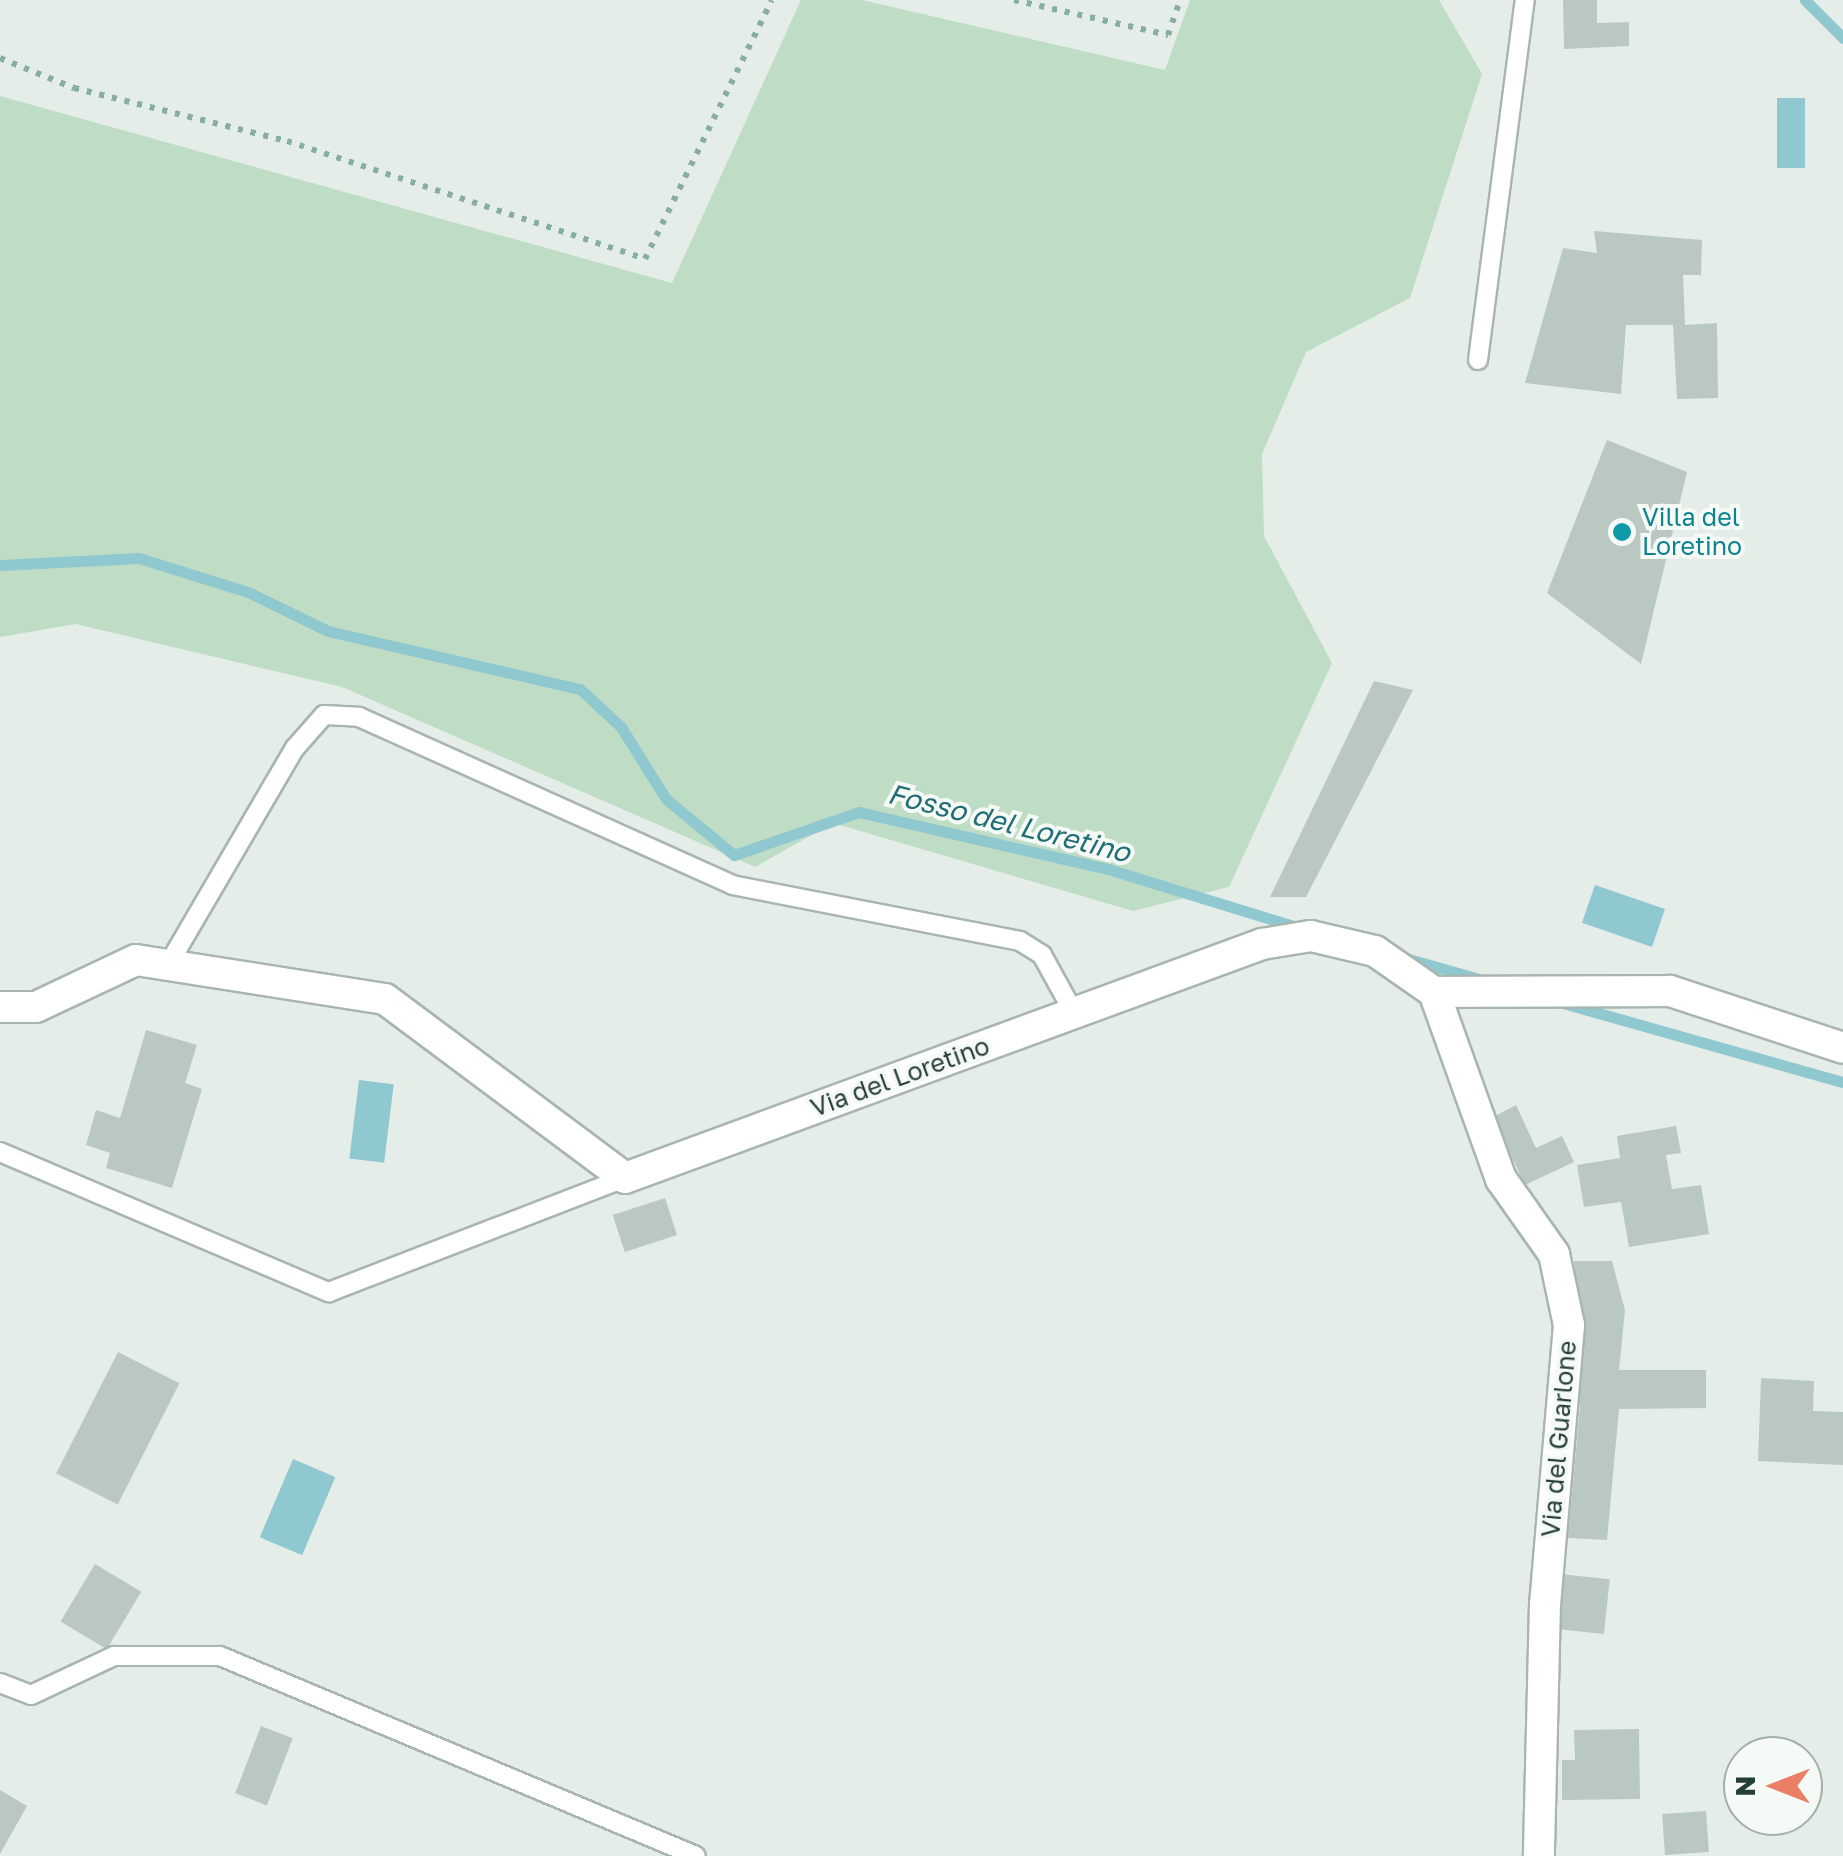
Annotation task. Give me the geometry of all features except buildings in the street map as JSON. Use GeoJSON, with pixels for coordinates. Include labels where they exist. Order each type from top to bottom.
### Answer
{"type":"FeatureCollection","features":[{"type":"Feature","properties":{"kind":"street","name":"Via del Loretino"},"geometry":{"type":"LineString","coordinates":[[625,1178],[1262,944],[1311,936],[1375,951],[1434,992]]}},
{"type":"Feature","properties":{"kind":"street"},"geometry":{"type":"LineString","coordinates":[[0,1007],[36,1007],[136,960],[385,999],[625,1178]]}},
{"type":"Feature","properties":{"kind":"street"},"geometry":{"type":"LineString","coordinates":[[1434,992],[1670,991],[1843,1048]]}},
{"type":"Feature","properties":{"kind":"street","name":"Via del Guarlone"},"geometry":{"type":"LineString","coordinates":[[1434,992],[1501,1179],[1554,1254],[1568,1326],[1545,1604],[1539,1856]]}},
{"type":"Feature","properties":{"kind":"lane"},"geometry":{"type":"LineString","coordinates":[[1478,360],[1525,0]]}},
{"type":"Feature","properties":{"kind":"lane"},"geometry":{"type":"LineString","coordinates":[[168,965],[296,748],[324,715],[358,717],[732,886],[1020,941],[1042,955],[1074,1013]]}},
{"type":"Feature","properties":{"kind":"lane"},"geometry":{"type":"LineString","coordinates":[[0,1152],[329,1292],[625,1178]]}},
{"type":"Feature","properties":{"kind":"lane"},"geometry":{"type":"LineString","coordinates":[[0,1683],[31,1695],[114,1656],[220,1656],[696,1856]]}},
{"type":"Feature","properties":{"kind":"path"},"geometry":{"type":"LineString","coordinates":[[0,58],[74,88],[287,141],[645,259],[772,0]]}},
{"type":"Feature","properties":{"kind":"path"},"geometry":{"type":"LineString","coordinates":[[1014,0],[1168,35],[1180,0]]}},
{"type":"Feature","properties":{"kind":"green space"},"geometry":{"type":"Polygon","coordinates":[[[801,0],[862,0],[1165,70],[1190,0],[1439,0],[1482,74],[1410,298],[1306,352],[1262,454],[1264,536],[1332,663],[1229,887],[1133,911],[833,823],[755,867],[342,687],[76,624],[0,637],[0,96],[672,283],[801,0]]]}},
{"type":"Feature","properties":{"kind":"water"},"geometry":{"type":"Polygon","coordinates":[[[1777,98],[1805,98],[1805,168],[1777,168],[1777,98]]]}},
{"type":"Feature","properties":{"kind":"water"},"geometry":{"type":"Polygon","coordinates":[[[1595,885],[1665,909],[1652,947],[1582,923],[1595,885]]]}},
{"type":"Feature","properties":{"kind":"water"},"geometry":{"type":"Polygon","coordinates":[[[359,1080],[394,1084],[384,1163],[349,1158],[359,1080]]]}},
{"type":"Feature","properties":{"kind":"water"},"geometry":{"type":"Polygon","coordinates":[[[293,1459],[335,1477],[302,1555],[260,1537],[293,1459]]]}},
{"type":"Feature","properties":{"kind":"waterway"},"geometry":{"type":"LineString","coordinates":[[1805,0],[1843,38]]}},
{"type":"Feature","properties":{"kind":"waterway","name":"Fosso del Loretino"},"geometry":{"type":"LineString","coordinates":[[0,565],[139,558],[248,592],[328,631],[580,689],[621,727],[666,799],[734,855],[859,812],[1108,869],[1300,928]]}},
{"type":"Feature","properties":{"kind":"waterway","name":"Fosso del Loretino"},"geometry":{"type":"LineString","coordinates":[[1405,958],[1483,980]]}},
{"type":"Feature","properties":{"kind":"waterway","name":"Fosso del Loretino"},"geometry":{"type":"LineString","coordinates":[[1563,1003],[1843,1082]]}},
{"type":"Feature","properties":{"kind":"place","name":"Villa del Loretino"},"geometry":{"type":"Point","coordinates":[1622,532]}}]}
